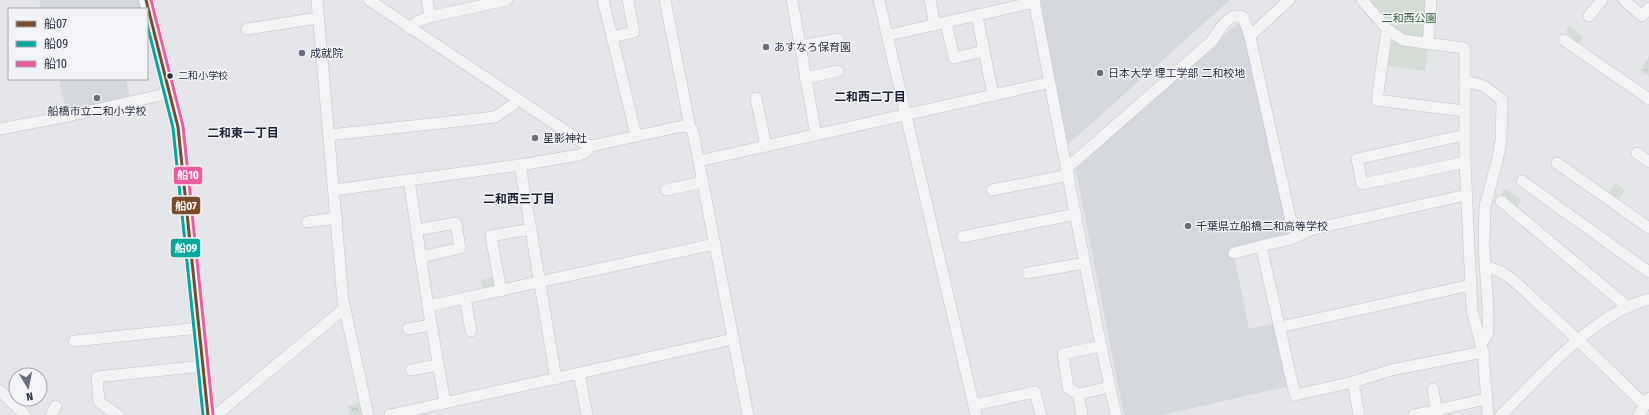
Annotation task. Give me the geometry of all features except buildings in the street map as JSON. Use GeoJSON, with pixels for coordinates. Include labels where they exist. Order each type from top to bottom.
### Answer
{"type":"FeatureCollection","features":[{"type":"Feature","properties":{"kind":"main road"},"geometry":{"type":"LineString","coordinates":[[146,0],[170,94],[181,147],[208,415]]}},
{"type":"Feature","properties":{"kind":"street"},"geometry":{"type":"LineString","coordinates":[[317,0],[345,308],[368,415]]}},
{"type":"Feature","properties":{"kind":"street"},"geometry":{"type":"LineString","coordinates":[[369,0],[517,100],[585,144],[591,146]]}},
{"type":"Feature","properties":{"kind":"street"},"geometry":{"type":"LineString","coordinates":[[427,0],[429,11],[433,16]]}},
{"type":"Feature","properties":{"kind":"street"},"geometry":{"type":"LineString","coordinates":[[409,28],[418,21],[477,3],[507,0]]}},
{"type":"Feature","properties":{"kind":"street"},"geometry":{"type":"LineString","coordinates":[[603,0],[636,135]]}},
{"type":"Feature","properties":{"kind":"street"},"geometry":{"type":"LineString","coordinates":[[612,37],[634,32],[628,0]]}},
{"type":"Feature","properties":{"kind":"street"},"geometry":{"type":"LineString","coordinates":[[665,0],[690,127],[693,132],[748,415]]}},
{"type":"Feature","properties":{"kind":"street"},"geometry":{"type":"LineString","coordinates":[[792,0],[816,135]]}},
{"type":"Feature","properties":{"kind":"street"},"geometry":{"type":"LineString","coordinates":[[879,0],[975,410],[1035,392],[1040,415]]}},
{"type":"Feature","properties":{"kind":"street"},"geometry":{"type":"LineString","coordinates":[[930,0],[954,58],[984,51]]}},
{"type":"Feature","properties":{"kind":"street"},"geometry":{"type":"LineString","coordinates":[[1250,36],[1289,0]]}},
{"type":"Feature","properties":{"kind":"street"},"geometry":{"type":"LineString","coordinates":[[1362,0],[1386,29],[1403,40],[1464,48],[1466,52],[1464,135],[1472,310],[1482,348],[1488,415]]}},
{"type":"Feature","properties":{"kind":"street"},"geometry":{"type":"LineString","coordinates":[[1428,44],[1430,0]]}},
{"type":"Feature","properties":{"kind":"street"},"geometry":{"type":"LineString","coordinates":[[1589,16],[1602,0]]}},
{"type":"Feature","properties":{"kind":"street"},"geometry":{"type":"LineString","coordinates":[[1624,0],[1642,16],[1649,8]]}},
{"type":"Feature","properties":{"kind":"street"},"geometry":{"type":"LineString","coordinates":[[888,35],[977,16],[1035,1],[1101,346],[1116,415]]}},
{"type":"Feature","properties":{"kind":"street"},"geometry":{"type":"LineString","coordinates":[[977,16],[993,95]]}},
{"type":"Feature","properties":{"kind":"street"},"geometry":{"type":"LineString","coordinates":[[992,190],[1068,172],[1212,41],[1231,16],[1243,17],[1250,36],[1290,217],[1298,236]]}},
{"type":"Feature","properties":{"kind":"street"},"geometry":{"type":"LineString","coordinates":[[247,29],[318,18]]}},
{"type":"Feature","properties":{"kind":"street"},"geometry":{"type":"LineString","coordinates":[[1386,29],[1377,100],[1464,111]]}},
{"type":"Feature","properties":{"kind":"street"},"geometry":{"type":"LineString","coordinates":[[800,46],[838,39]]}},
{"type":"Feature","properties":{"kind":"street"},"geometry":{"type":"LineString","coordinates":[[1564,40],[1649,99]]}},
{"type":"Feature","properties":{"kind":"street"},"geometry":{"type":"LineString","coordinates":[[805,78],[838,71]]}},
{"type":"Feature","properties":{"kind":"street"},"geometry":{"type":"LineString","coordinates":[[1465,81],[1484,86],[1502,100],[1501,140],[1486,206],[1484,267],[1488,309],[1488,333],[1482,348]]}},
{"type":"Feature","properties":{"kind":"street"},"geometry":{"type":"LineString","coordinates":[[698,161],[1047,83],[1050,84]]}},
{"type":"Feature","properties":{"kind":"street"},"geometry":{"type":"LineString","coordinates":[[0,129],[170,94]]}},
{"type":"Feature","properties":{"kind":"street"},"geometry":{"type":"LineString","coordinates":[[756,98],[766,146]]}},
{"type":"Feature","properties":{"kind":"street"},"geometry":{"type":"LineString","coordinates":[[329,135],[495,117],[513,105],[517,100]]}},
{"type":"Feature","properties":{"kind":"street"},"geometry":{"type":"LineString","coordinates":[[334,190],[520,166],[579,155],[584,153],[591,146],[636,135],[683,126],[690,127]]}},
{"type":"Feature","properties":{"kind":"street"},"geometry":{"type":"LineString","coordinates":[[1464,135],[1357,159],[1362,184],[1465,162]]}},
{"type":"Feature","properties":{"kind":"street"},"geometry":{"type":"LineString","coordinates":[[1637,153],[1649,162]]}},
{"type":"Feature","properties":{"kind":"street"},"geometry":{"type":"LineString","coordinates":[[1558,163],[1649,228]]}},
{"type":"Feature","properties":{"kind":"street"},"geometry":{"type":"LineString","coordinates":[[520,166],[556,378]]}},
{"type":"Feature","properties":{"kind":"street"},"geometry":{"type":"LineString","coordinates":[[409,180],[428,306],[445,403]]}},
{"type":"Feature","properties":{"kind":"street"},"geometry":{"type":"LineString","coordinates":[[1522,181],[1649,272]]}},
{"type":"Feature","properties":{"kind":"street"},"geometry":{"type":"LineString","coordinates":[[666,190],[703,182]]}},
{"type":"Feature","properties":{"kind":"street"},"geometry":{"type":"LineString","coordinates":[[1234,253],[1291,240],[1314,229],[1466,195]]}},
{"type":"Feature","properties":{"kind":"street"},"geometry":{"type":"LineString","coordinates":[[1502,201],[1628,307]]}},
{"type":"Feature","properties":{"kind":"street"},"geometry":{"type":"LineString","coordinates":[[962,237],[1076,214]]}},
{"type":"Feature","properties":{"kind":"street"},"geometry":{"type":"LineString","coordinates":[[307,222],[337,218]]}},
{"type":"Feature","properties":{"kind":"street"},"geometry":{"type":"LineString","coordinates":[[416,230],[456,223],[460,248],[421,256]]}},
{"type":"Feature","properties":{"kind":"street"},"geometry":{"type":"LineString","coordinates":[[501,291],[492,236],[531,229]]}},
{"type":"Feature","properties":{"kind":"street"},"geometry":{"type":"LineString","coordinates":[[428,306],[715,244]]}},
{"type":"Feature","properties":{"kind":"street"},"geometry":{"type":"LineString","coordinates":[[1261,246],[1295,395],[1353,382],[1392,370],[1482,348]]}},
{"type":"Feature","properties":{"kind":"street"},"geometry":{"type":"LineString","coordinates":[[1028,273],[1085,263]]}},
{"type":"Feature","properties":{"kind":"street"},"geometry":{"type":"LineString","coordinates":[[1484,267],[1492,268],[1518,286],[1578,340],[1645,407]]}},
{"type":"Feature","properties":{"kind":"street"},"geometry":{"type":"LineString","coordinates":[[1280,327],[1471,285]]}},
{"type":"Feature","properties":{"kind":"street"},"geometry":{"type":"LineString","coordinates":[[466,298],[471,331]]}},
{"type":"Feature","properties":{"kind":"street"},"geometry":{"type":"LineString","coordinates":[[1501,415],[1578,340],[1603,322],[1628,307],[1649,299]]}},
{"type":"Feature","properties":{"kind":"street"},"geometry":{"type":"LineString","coordinates":[[216,415],[345,308]]}},
{"type":"Feature","properties":{"kind":"street"},"geometry":{"type":"LineString","coordinates":[[408,329],[432,325]]}},
{"type":"Feature","properties":{"kind":"street"},"geometry":{"type":"LineString","coordinates":[[74,341],[199,328]]}},
{"type":"Feature","properties":{"kind":"street"},"geometry":{"type":"LineString","coordinates":[[390,415],[733,340]]}},
{"type":"Feature","properties":{"kind":"street"},"geometry":{"type":"LineString","coordinates":[[1101,346],[1063,354],[1068,388],[1078,394],[1110,387]]}},
{"type":"Feature","properties":{"kind":"street"},"geometry":{"type":"LineString","coordinates":[[411,370],[438,365]]}},
{"type":"Feature","properties":{"kind":"street"},"geometry":{"type":"LineString","coordinates":[[118,415],[99,402],[97,377],[203,366]]}},
{"type":"Feature","properties":{"kind":"street"},"geometry":{"type":"LineString","coordinates":[[579,373],[587,415]]}},
{"type":"Feature","properties":{"kind":"street"},"geometry":{"type":"LineString","coordinates":[[1353,382],[1359,415]]}},
{"type":"Feature","properties":{"kind":"street"},"geometry":{"type":"LineString","coordinates":[[1432,389],[1437,412]]}},
{"type":"Feature","properties":{"kind":"street"},"geometry":{"type":"LineString","coordinates":[[0,391],[25,415]]}},
{"type":"Feature","properties":{"kind":"street"},"geometry":{"type":"LineString","coordinates":[[1078,394],[1082,415]]}},
{"type":"Feature","properties":{"kind":"street"},"geometry":{"type":"LineString","coordinates":[[1414,415],[1437,412],[1486,399]]}},
{"type":"Feature","properties":{"kind":"shaded area"},"geometry":{"type":"Polygon","coordinates":[[[39,0],[138,0],[140,8],[41,8],[39,0]]]}},
{"type":"Feature","properties":{"kind":"shaded area","name":"日本大学 理工学部 二和校地"},"geometry":{"type":"Polygon","coordinates":[[[1036,0],[1230,0],[1066,146],[1036,0]]]}},
{"type":"Feature","properties":{"kind":"shaded area","name":"千葉県立船橋二和高等学校"},"geometry":{"type":"Polygon","coordinates":[[[1237,24],[1243,25],[1292,232],[1291,236],[1233,250],[1249,329],[1276,323],[1290,386],[1162,415],[1124,415],[1075,167],[1237,24]]]}},
{"type":"Feature","properties":{"kind":"shaded area","name":"船橋市立二和小学校"},"geometry":{"type":"Polygon","coordinates":[[[59,80],[126,80],[131,101],[67,115],[59,80]]]}},
{"type":"Feature","properties":{"kind":"green space","name":"二和西公園"},"geometry":{"type":"Polygon","coordinates":[[[1370,0],[1428,0],[1425,38],[1404,35],[1394,28],[1370,0]]]}},
{"type":"Feature","properties":{"kind":"green space"},"geometry":{"type":"Polygon","coordinates":[[[1569,26],[1584,37],[1578,44],[1566,32],[1569,26]]]}},
{"type":"Feature","properties":{"kind":"green space"},"geometry":{"type":"Polygon","coordinates":[[[1395,41],[1407,46],[1428,50],[1425,71],[1386,65],[1389,44],[1395,41]]]}},
{"type":"Feature","properties":{"kind":"green space"},"geometry":{"type":"Polygon","coordinates":[[[1649,56],[1649,76],[1641,71],[1649,56]]]}},
{"type":"Feature","properties":{"kind":"green space"},"geometry":{"type":"Polygon","coordinates":[[[1616,183],[1625,190],[1617,202],[1608,195],[1616,183]]]}},
{"type":"Feature","properties":{"kind":"green space"},"geometry":{"type":"Polygon","coordinates":[[[1505,189],[1522,200],[1516,209],[1502,194],[1505,189]]]}},
{"type":"Feature","properties":{"kind":"green space"},"geometry":{"type":"Polygon","coordinates":[[[495,277],[496,283],[493,287],[483,289],[481,280],[495,277]]]}},
{"type":"Feature","properties":{"kind":"green space"},"geometry":{"type":"Polygon","coordinates":[[[361,402],[364,415],[350,415],[348,406],[361,402]]]}},
{"type":"Feature","properties":{"kind":"transit line","name":"船07"},"geometry":{"type":"LineString","coordinates":[[146,0],[178,127],[208,415]]}},
{"type":"Feature","properties":{"kind":"transit line","name":"船10"},"geometry":{"type":"LineString","coordinates":[[151,0],[183,126],[213,414]]}},
{"type":"Feature","properties":{"kind":"transit line","name":"船09"},"geometry":{"type":"LineString","coordinates":[[148,28],[173,128],[203,415]]}},
{"type":"Feature","properties":{"kind":"place","name":"あすなろ保育園"},"geometry":{"type":"Point","coordinates":[766,47]}},
{"type":"Feature","properties":{"kind":"place","name":"成就院"},"geometry":{"type":"Point","coordinates":[302,53]}},
{"type":"Feature","properties":{"kind":"place","name":"日本大学 理工学部 二和校地"},"geometry":{"type":"Point","coordinates":[1100,73]}},
{"type":"Feature","properties":{"kind":"place","name":"二和小学校"},"geometry":{"type":"Point","coordinates":[170,76]}},
{"type":"Feature","properties":{"kind":"place","name":"船橋市立二和小学校"},"geometry":{"type":"Point","coordinates":[97,98]}},
{"type":"Feature","properties":{"kind":"place","name":"星影神社"},"geometry":{"type":"Point","coordinates":[535,138]}},
{"type":"Feature","properties":{"kind":"place","name":"千葉県立船橋二和高等学校"},"geometry":{"type":"Point","coordinates":[1188,226]}},
{"type":"Feature","properties":{"kind":"district","name":"二和西二丁目"},"geometry":{"type":"Point","coordinates":[870,97]}},
{"type":"Feature","properties":{"kind":"district","name":"二和東一丁目"},"geometry":{"type":"Point","coordinates":[243,133]}},
{"type":"Feature","properties":{"kind":"district","name":"二和西三丁目"},"geometry":{"type":"Point","coordinates":[519,199]}}]}
